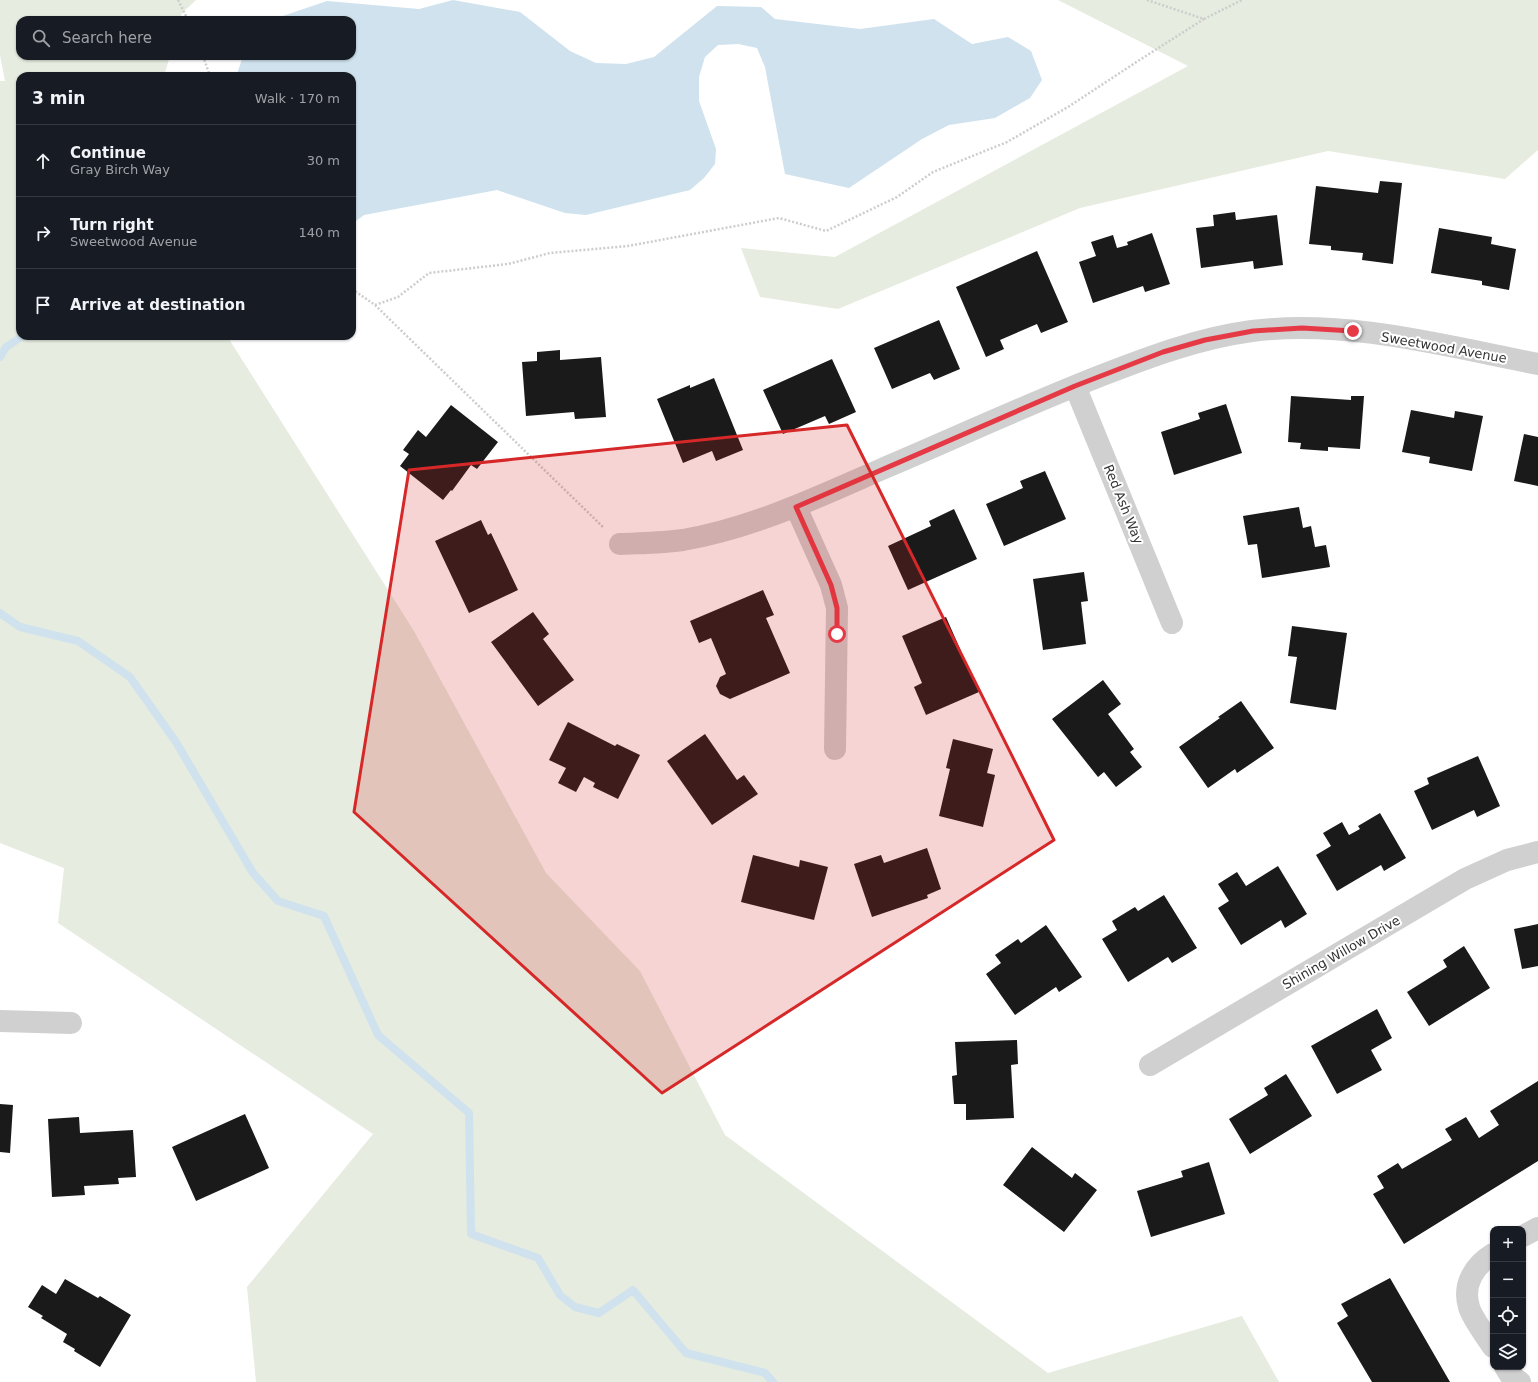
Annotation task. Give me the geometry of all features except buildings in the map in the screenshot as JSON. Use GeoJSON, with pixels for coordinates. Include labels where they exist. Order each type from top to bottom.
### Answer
{"type":"FeatureCollection","features":[{"type":"Feature","properties":{"kind":"street","name":"Sweetwood Avenue"},"geometry":{"type":"LineString","coordinates":[[620,544],[663,542],[704,536],[796,507],[1075,386],[1163,352],[1205,340],[1253,331],[1302,328],[1353,331],[1400,338],[1538,364]]}},
{"type":"Feature","properties":{"kind":"street","name":"Red Ash Way"},"geometry":{"type":"LineString","coordinates":[[1075,386],[1172,623]]}},
{"type":"Feature","properties":{"kind":"street"},"geometry":{"type":"LineString","coordinates":[[796,507],[831,585],[837,608],[835,749]]}},
{"type":"Feature","properties":{"kind":"street","name":"Shining Willow Drive"},"geometry":{"type":"LineString","coordinates":[[1150,1065],[1466,879],[1507,860],[1538,852]]}},
{"type":"Feature","properties":{"kind":"street"},"geometry":{"type":"LineString","coordinates":[[0,1021],[71,1023]]}},
{"type":"Feature","properties":{"kind":"street"},"geometry":{"type":"LineString","coordinates":[[1526,1234],[1538,1228]]}},
{"type":"Feature","properties":{"kind":"street"},"geometry":{"type":"LineString","coordinates":[[1490,1256],[1478,1264],[1470,1276],[1467,1292],[1469,1307],[1490,1342]]}},
{"type":"Feature","properties":{"kind":"street"},"geometry":{"type":"LineString","coordinates":[[1507,1370],[1510,1375],[1520,1382]]}},
{"type":"Feature","properties":{"kind":"path"},"geometry":{"type":"LineString","coordinates":[[178,0],[186,16]]}},
{"type":"Feature","properties":{"kind":"path"},"geometry":{"type":"LineString","coordinates":[[1147,0],[1204,19]]}},
{"type":"Feature","properties":{"kind":"path"},"geometry":{"type":"LineString","coordinates":[[375,305],[398,297],[429,272],[508,264],[550,253],[628,246],[779,218],[826,231],[897,197],[933,172],[1007,142],[1068,107],[1204,19],[1242,0]]}},
{"type":"Feature","properties":{"kind":"path"},"geometry":{"type":"LineString","coordinates":[[204,60],[209,72]]}},
{"type":"Feature","properties":{"kind":"path"},"geometry":{"type":"LineString","coordinates":[[356,292],[375,305],[620,544]]}},
{"type":"Feature","properties":{"kind":"highlighted area"},"geometry":{"type":"Polygon","coordinates":[[[847,425],[1054,840],[662,1093],[354,812],[409,470],[847,425]]]}},
{"type":"Feature","properties":{"kind":"shaded area"},"geometry":{"type":"Polygon","coordinates":[[[0,0],[196,0],[182,13],[181,16],[16,16],[16,60],[169,60],[165,72],[16,72],[16,340],[230,340],[414,631],[546,873],[640,971],[725,1135],[1048,1373],[1242,1316],[1279,1382],[256,1382],[247,1287],[373,1134],[58,923],[64,868],[0,843],[0,81],[5,81],[0,55],[0,0]]]}},
{"type":"Feature","properties":{"kind":"shaded area"},"geometry":{"type":"Polygon","coordinates":[[[1058,0],[1538,0],[1538,150],[1505,179],[1328,151],[1080,208],[838,309],[760,297],[741,248],[835,257],[1188,66],[1058,0]]]}},
{"type":"Feature","properties":{"kind":"water"},"geometry":{"type":"Polygon","coordinates":[[[453,0],[520,12],[570,51],[596,63],[626,64],[654,57],[717,6],[761,7],[775,19],[860,29],[934,19],[972,44],[1008,37],[1031,51],[1042,80],[1030,98],[995,118],[949,125],[922,139],[849,188],[785,174],[765,67],[757,48],[738,44],[718,45],[705,57],[699,77],[699,101],[716,149],[715,164],[704,178],[690,190],[586,215],[565,213],[497,190],[364,215],[356,221],[356,72],[238,72],[242,60],[356,60],[356,16],[283,16],[327,1],[419,9],[453,0]]]}},
{"type":"Feature","properties":{"kind":"waterway"},"geometry":{"type":"LineString","coordinates":[[0,357],[6,347],[17,340]]}},
{"type":"Feature","properties":{"kind":"waterway"},"geometry":{"type":"LineString","coordinates":[[0,613],[20,627],[78,641],[130,677],[176,742],[253,873],[278,901],[324,916],[378,1035],[469,1113],[471,1234],[538,1258],[560,1295],[575,1307],[599,1313],[633,1290],[686,1353],[765,1373],[773,1382]]}},
{"type":"Feature","properties":{"kind":"route"},"geometry":{"type":"LineString","coordinates":[[837,634],[837,608],[831,585],[796,507],[1075,386],[1163,352],[1205,340],[1253,331],[1302,328],[1353,331]]}}]}
